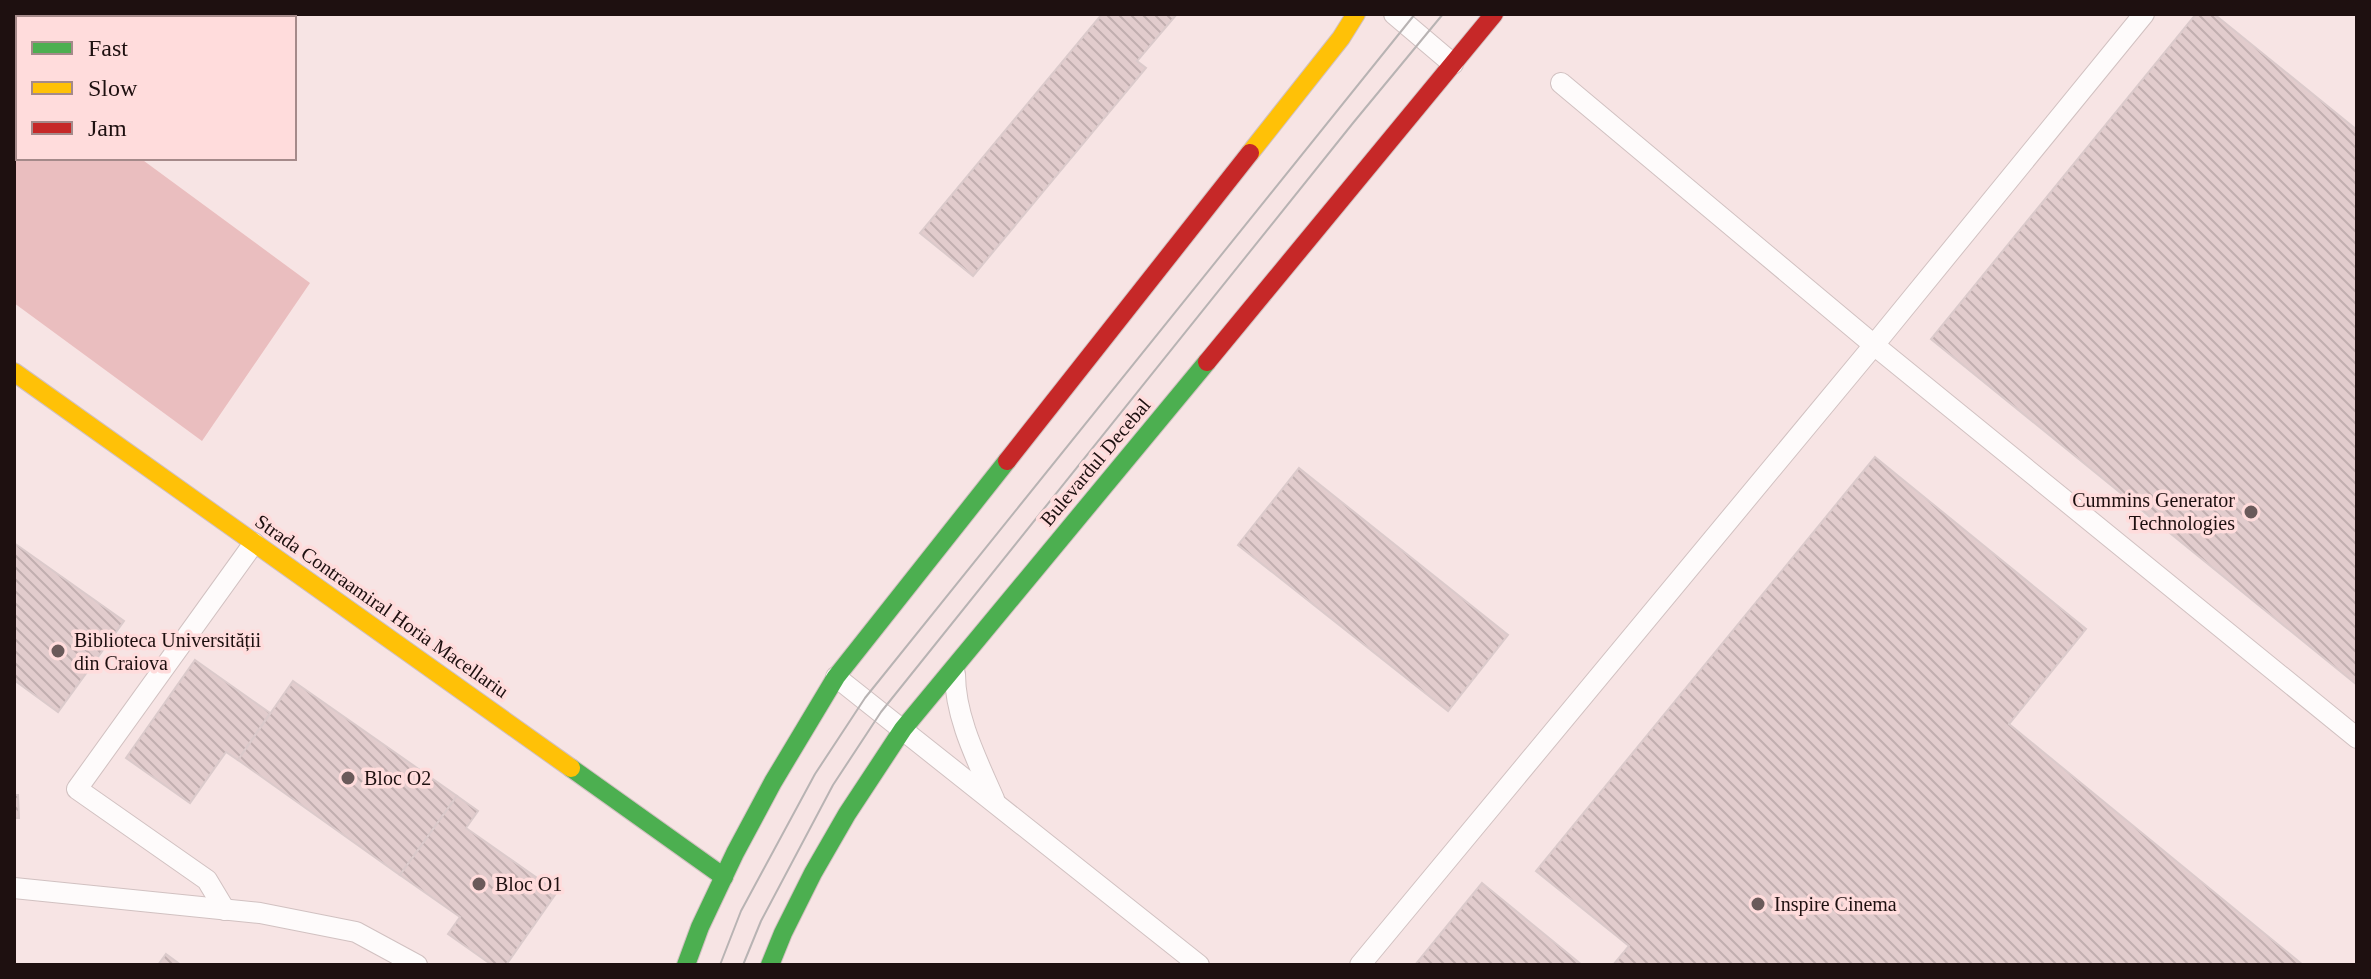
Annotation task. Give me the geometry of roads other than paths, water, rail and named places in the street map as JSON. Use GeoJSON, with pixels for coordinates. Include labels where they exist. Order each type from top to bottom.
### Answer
{"type":"FeatureCollection","features":[{"type":"Feature","properties":{"kind":"main road"},"geometry":{"type":"LineString","coordinates":[[686,965],[724,877],[787,755],[836,677],[1341,38],[1356,14]]}},
{"type":"Feature","properties":{"kind":"main road","name":"Bulevardul Decebal"},"geometry":{"type":"LineString","coordinates":[[770,965],[787,921],[838,827],[903,729],[1494,14]]}},
{"type":"Feature","properties":{"kind":"main road","name":"Strada Contraamiral Horia Macellariu"},"geometry":{"type":"LineString","coordinates":[[14,372],[724,877]]}},
{"type":"Feature","properties":{"kind":"lane"},"geometry":{"type":"LineString","coordinates":[[1394,14],[1453,64]]}},
{"type":"Feature","properties":{"kind":"lane"},"geometry":{"type":"LineString","coordinates":[[1360,965],[2144,14]]}},
{"type":"Feature","properties":{"kind":"lane"},"geometry":{"type":"LineString","coordinates":[[1561,83],[1874,345],[2357,738]]}},
{"type":"Feature","properties":{"kind":"lane"},"geometry":{"type":"LineString","coordinates":[[225,910],[207,880],[77,789],[254,543]]}},
{"type":"Feature","properties":{"kind":"lane"},"geometry":{"type":"LineString","coordinates":[[955,666],[955,695],[975,757],[995,803]]}},
{"type":"Feature","properties":{"kind":"lane"},"geometry":{"type":"LineString","coordinates":[[836,677],[1199,965]]}},
{"type":"Feature","properties":{"kind":"lane"},"geometry":{"type":"LineString","coordinates":[[14,888],[260,913],[356,932],[417,965]]}},
{"type":"Feature","properties":{"kind":"tram line"},"geometry":{"type":"LineString","coordinates":[[720,965],[741,911],[815,774],[865,698],[1415,14]]}},
{"type":"Feature","properties":{"kind":"tram line"},"geometry":{"type":"LineString","coordinates":[[743,965],[761,921],[833,785],[881,712],[1443,14]]}},
{"type":"Feature","properties":{"kind":"place","name":"Cummins Generator Technologies"},"geometry":{"type":"Point","coordinates":[2251,512]}},
{"type":"Feature","properties":{"kind":"place","name":"Biblioteca Universității din Craiova"},"geometry":{"type":"Point","coordinates":[58,651]}},
{"type":"Feature","properties":{"kind":"place","name":"Bloc O2"},"geometry":{"type":"Point","coordinates":[348,778]}},
{"type":"Feature","properties":{"kind":"place","name":"Bloc O1"},"geometry":{"type":"Point","coordinates":[479,884]}},
{"type":"Feature","properties":{"kind":"place","name":"Inspire Cinema"},"geometry":{"type":"Point","coordinates":[1758,904]}}]}
